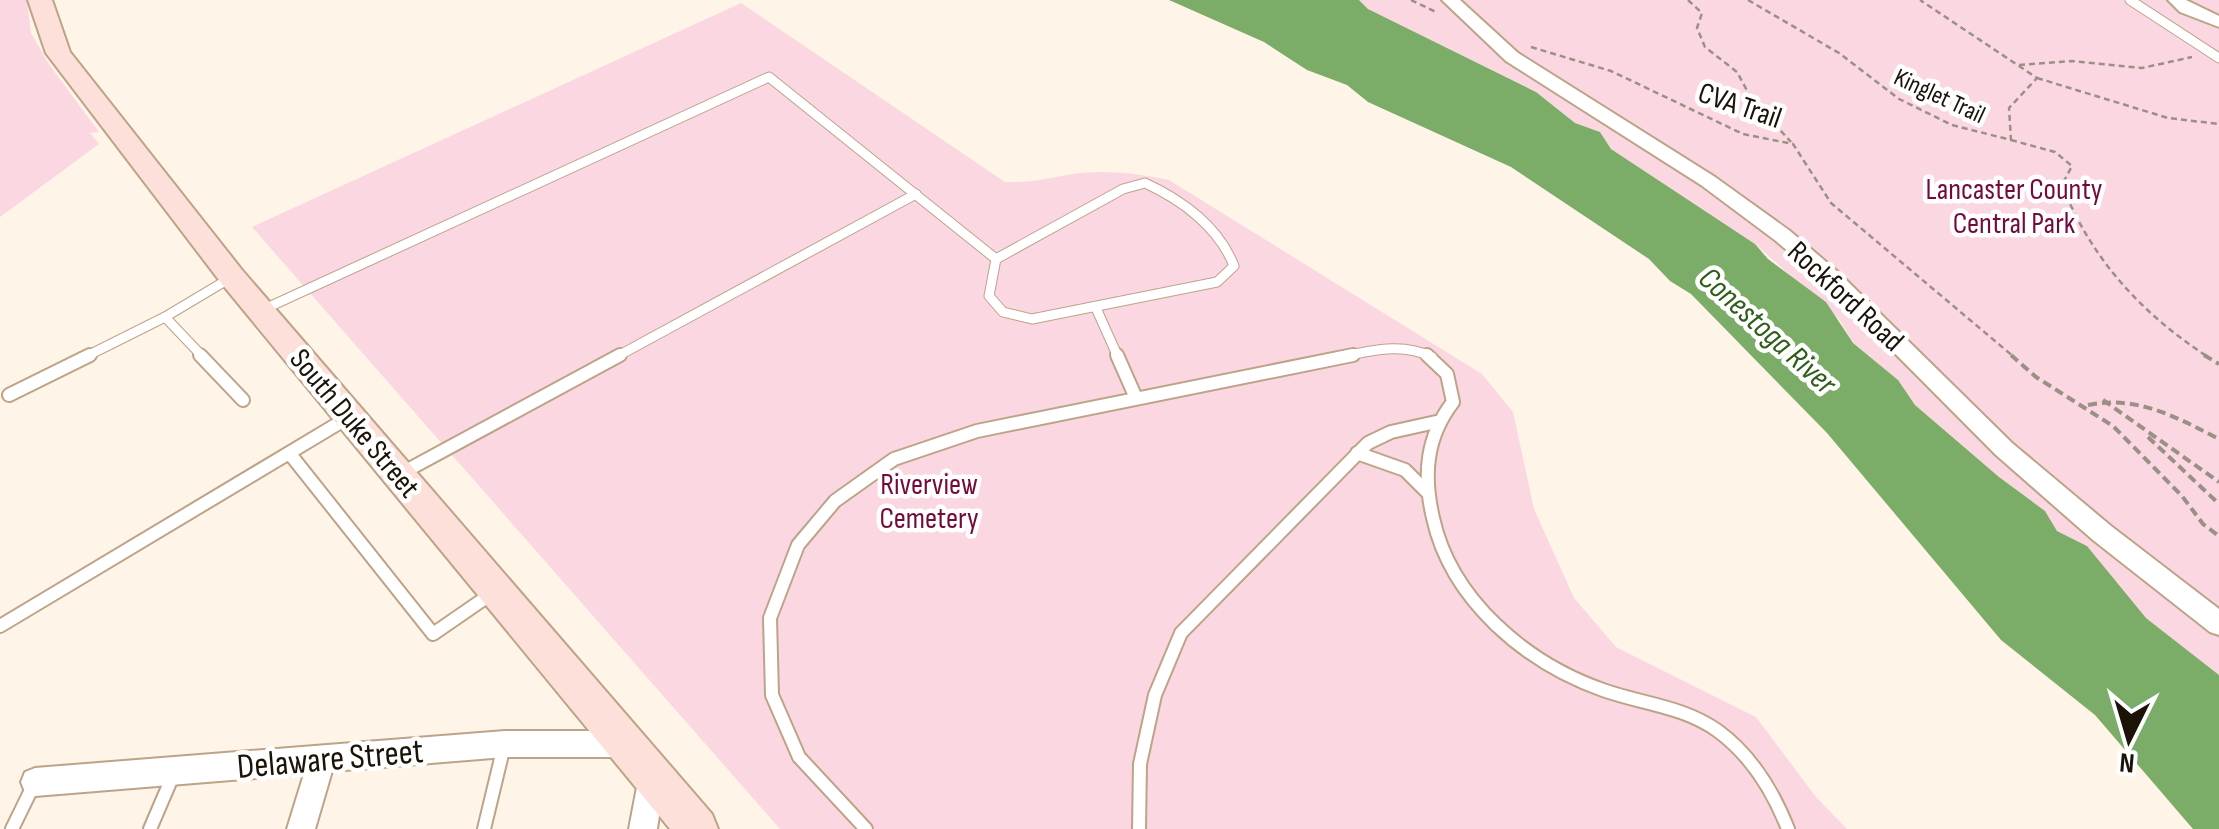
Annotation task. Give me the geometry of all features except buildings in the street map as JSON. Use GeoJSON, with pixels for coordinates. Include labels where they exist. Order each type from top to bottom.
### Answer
{"type":"FeatureCollection","features":[{"type":"Feature","properties":{"kind":"main road","name":"South Duke Street"},"geometry":{"type":"LineString","coordinates":[[40,0],[58,53],[232,277],[697,829]]}},
{"type":"Feature","properties":{"kind":"street","name":"Rockford Road"},"geometry":{"type":"LineString","coordinates":[[1450,0],[1481,32],[1538,75],[1708,181],[1782,236],[1831,277],[2004,449],[2102,533],[2219,624]]}},
{"type":"Feature","properties":{"kind":"street"},"geometry":{"type":"LineString","coordinates":[[2176,0],[2186,9],[2219,22]]}},
{"type":"Feature","properties":{"kind":"street","name":"Delaware Street"},"geometry":{"type":"LineString","coordinates":[[35,782],[505,744],[625,744]]}},
{"type":"Feature","properties":{"kind":"street"},"geometry":{"type":"LineString","coordinates":[[302,829],[322,759]]}},
{"type":"Feature","properties":{"kind":"street"},"geometry":{"type":"LineString","coordinates":[[643,829],[651,776]]}},
{"type":"Feature","properties":{"kind":"lane"},"geometry":{"type":"LineString","coordinates":[[2130,0],[2219,58]]}},
{"type":"Feature","properties":{"kind":"lane"},"geometry":{"type":"LineString","coordinates":[[260,311],[769,77],[996,258]]}},
{"type":"Feature","properties":{"kind":"lane"},"geometry":{"type":"LineString","coordinates":[[1145,183],[1169,192],[1230,250],[1234,266],[1217,282],[1032,319],[1003,312],[988,296],[996,258],[1124,188],[1145,183]]}},
{"type":"Feature","properties":{"kind":"lane"},"geometry":{"type":"LineString","coordinates":[[399,476],[916,194]]}},
{"type":"Feature","properties":{"kind":"lane"},"geometry":{"type":"LineString","coordinates":[[9,396],[166,317],[232,277]]}},
{"type":"Feature","properties":{"kind":"lane"},"geometry":{"type":"LineString","coordinates":[[1096,308],[1136,398]]}},
{"type":"Feature","properties":{"kind":"lane"},"geometry":{"type":"LineString","coordinates":[[166,317],[243,400]]}},
{"type":"Feature","properties":{"kind":"lane"},"geometry":{"type":"LineString","coordinates":[[866,829],[798,757],[772,696],[770,618],[798,545],[834,500],[894,459],[977,431],[1385,348],[1416,348],[1440,362],[1452,383],[1454,402],[1436,422],[1428,449],[1428,495],[1438,538],[1479,606],[1546,663],[1578,680],[1669,706],[1719,732],[1759,770],[1788,829]]}},
{"type":"Feature","properties":{"kind":"lane"},"geometry":{"type":"LineString","coordinates":[[0,626],[350,417]]}},
{"type":"Feature","properties":{"kind":"lane"},"geometry":{"type":"LineString","coordinates":[[1139,829],[1140,764],[1155,695],[1181,633],[1368,443],[1391,432],[1436,422]]}},
{"type":"Feature","properties":{"kind":"lane"},"geometry":{"type":"LineString","coordinates":[[1357,453],[1402,467],[1420,480],[1428,495]]}},
{"type":"Feature","properties":{"kind":"lane"},"geometry":{"type":"LineString","coordinates":[[290,454],[433,634],[495,591]]}},
{"type":"Feature","properties":{"kind":"lane"},"geometry":{"type":"LineString","coordinates":[[484,829],[505,744]]}},
{"type":"Feature","properties":{"kind":"lane"},"geometry":{"type":"LineString","coordinates":[[150,829],[175,770]]}},
{"type":"Feature","properties":{"kind":"lane"},"geometry":{"type":"LineString","coordinates":[[12,829],[35,782]]}},
{"type":"Feature","properties":{"kind":"path"},"geometry":{"type":"LineString","coordinates":[[1411,0],[1481,32]]}},
{"type":"Feature","properties":{"kind":"path"},"geometry":{"type":"LineString","coordinates":[[1688,0],[1702,13],[1697,28],[1705,47],[1737,72],[1751,98],[1793,144]]}},
{"type":"Feature","properties":{"kind":"path","name":"Kinglet Trail"},"geometry":{"type":"LineString","coordinates":[[1748,0],[1839,53],[1898,98],[1952,125],[2011,140],[2009,108],[2037,78]]}},
{"type":"Feature","properties":{"kind":"path"},"geometry":{"type":"LineString","coordinates":[[1920,0],[2037,78],[2168,118],[2219,124]]}},
{"type":"Feature","properties":{"kind":"path","name":"CVA Trail"},"geometry":{"type":"LineString","coordinates":[[1528,46],[1612,72],[1743,134],[1793,144],[1831,202],[1870,238],[1971,318],[2036,378],[2087,406],[2146,458],[2203,524],[2219,536]]}},
{"type":"Feature","properties":{"kind":"path"},"geometry":{"type":"LineString","coordinates":[[2017,66],[2072,61],[2142,68],[2189,59],[2204,48]]}},
{"type":"Feature","properties":{"kind":"path"},"geometry":{"type":"LineString","coordinates":[[2011,140],[2055,152],[2072,166],[2062,185],[2072,216],[2089,247],[2122,286],[2173,333],[2219,364]]}},
{"type":"Feature","properties":{"kind":"path"},"geometry":{"type":"LineString","coordinates":[[2103,400],[2219,504]]}},
{"type":"Feature","properties":{"kind":"path"},"geometry":{"type":"LineString","coordinates":[[2087,406],[2103,400],[2130,400],[2163,411],[2219,439]]}},
{"type":"Feature","properties":{"kind":"path"},"geometry":{"type":"LineString","coordinates":[[2140,430],[2219,482]]}},
{"type":"Feature","properties":{"kind":"green space"},"geometry":{"type":"Polygon","coordinates":[[[0,0],[27,0],[31,33],[99,132],[90,133],[99,144],[0,217],[0,0]]]}},
{"type":"Feature","properties":{"kind":"green space","name":"Lancaster County Central Park"},"geometry":{"type":"Polygon","coordinates":[[[1359,0],[2219,0],[2219,675],[2146,618],[2087,546],[2057,531],[2045,511],[1915,405],[1898,380],[1853,343],[1839,319],[1755,244],[1611,149],[1600,132],[1575,123],[1536,92],[1368,9],[1359,0]]]}},
{"type":"Feature","properties":{"kind":"green space","name":"Riverview Cemetery"},"geometry":{"type":"Polygon","coordinates":[[[741,3],[1005,182],[1106,172],[1169,180],[1482,374],[1513,412],[1534,509],[1574,598],[1616,647],[1756,717],[1816,797],[1847,829],[780,829],[252,227],[741,3]]]}},
{"type":"Feature","properties":{"kind":"water","name":"Conestoga River"},"geometry":{"type":"Polygon","coordinates":[[[1169,0],[1359,0],[1368,9],[1536,92],[1575,123],[1600,132],[1611,149],[1755,244],[1768,259],[1826,302],[1853,343],[1898,380],[1915,405],[2045,511],[2057,531],[2087,546],[2146,618],[2219,675],[2219,829],[2193,829],[2095,715],[2001,640],[1827,433],[1691,294],[1670,281],[1649,259],[1511,167],[1368,102],[1347,85],[1307,70],[1264,42],[1169,0]]]}}]}
